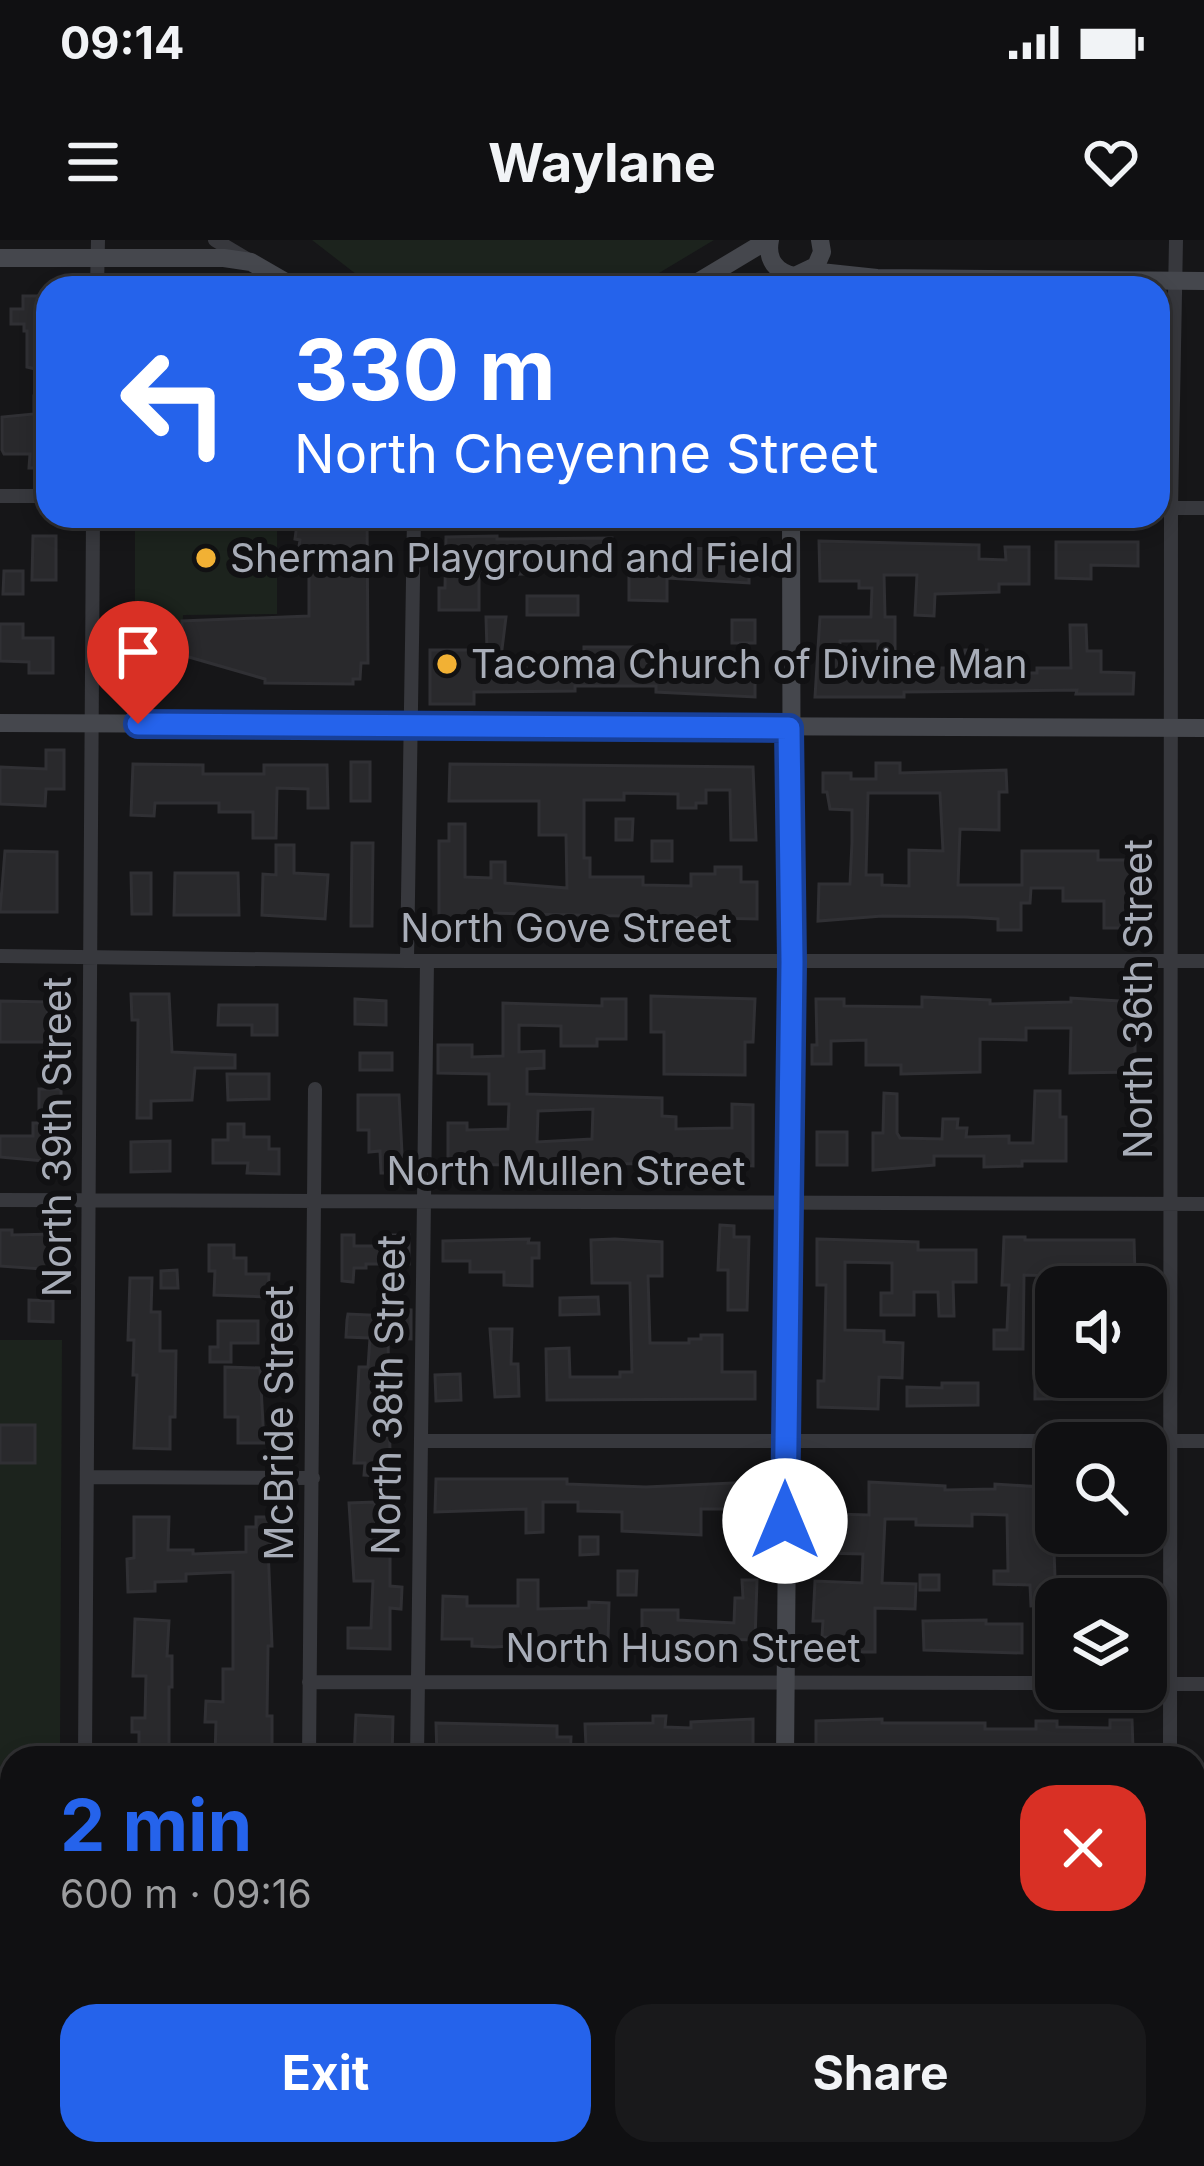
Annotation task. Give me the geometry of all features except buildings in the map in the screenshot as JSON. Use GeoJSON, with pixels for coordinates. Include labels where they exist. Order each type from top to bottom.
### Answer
{"type":"FeatureCollection","features":[{"type":"Feature","properties":{"kind":"street"},"geometry":{"type":"LineString","coordinates":[[215,240],[275,276]]}},
{"type":"Feature","properties":{"kind":"street"},"geometry":{"type":"LineString","coordinates":[[769,240],[769,255],[781,276]]}},
{"type":"Feature","properties":{"kind":"street"},"geometry":{"type":"LineString","coordinates":[[710,276],[769,240]]}},
{"type":"Feature","properties":{"kind":"street","name":"North 36th Street"},"geometry":{"type":"LineString","coordinates":[[1170,404],[1176,240]]}},
{"type":"Feature","properties":{"kind":"street"},"geometry":{"type":"LineString","coordinates":[[821,243],[847,265],[873,276]]}},
{"type":"Feature","properties":{"kind":"street"},"geometry":{"type":"LineString","coordinates":[[806,276],[820,260],[821,243]]}},
{"type":"Feature","properties":{"kind":"street"},"geometry":{"type":"LineString","coordinates":[[0,258],[98,249],[251,262]]}},
{"type":"Feature","properties":{"kind":"street"},"geometry":{"type":"LineString","coordinates":[[716,276],[760,266],[781,276]]}},
{"type":"Feature","properties":{"kind":"street"},"geometry":{"type":"LineString","coordinates":[[1170,280],[1204,281]]}},
{"type":"Feature","properties":{"kind":"street"},"geometry":{"type":"LineString","coordinates":[[0,496],[36,496]]}},
{"type":"Feature","properties":{"kind":"street"},"geometry":{"type":"LineString","coordinates":[[1170,508],[1204,508]]}},
{"type":"Feature","properties":{"kind":"street","name":"North 39th Street"},"geometry":{"type":"LineString","coordinates":[[85,1746],[94,528]]}},
{"type":"Feature","properties":{"kind":"street"},"geometry":{"type":"LineString","coordinates":[[407,962],[414,528]]}},
{"type":"Feature","properties":{"kind":"street"},"geometry":{"type":"LineString","coordinates":[[784,1746],[791,528]]}},
{"type":"Feature","properties":{"kind":"street","name":"North 36th Street"},"geometry":{"type":"LineString","coordinates":[[1166,528],[1172,727],[1170,1746]]}},
{"type":"Feature","properties":{"kind":"street"},"geometry":{"type":"LineString","coordinates":[[0,723],[1204,728]]}},
{"type":"Feature","properties":{"kind":"street","name":"North Gove Street"},"geometry":{"type":"LineString","coordinates":[[0,956],[407,962],[1204,961]]}},
{"type":"Feature","properties":{"kind":"street","name":"North 38th Street"},"geometry":{"type":"LineString","coordinates":[[417,1746],[427,961]]}},
{"type":"Feature","properties":{"kind":"street","name":"McBride Street"},"geometry":{"type":"LineString","coordinates":[[309,1746],[315,1089]]}},
{"type":"Feature","properties":{"kind":"street","name":"North Mullen Street"},"geometry":{"type":"LineString","coordinates":[[0,1200],[1204,1204]]}},
{"type":"Feature","properties":{"kind":"street"},"geometry":{"type":"LineString","coordinates":[[422,1441],[1204,1441]]}},
{"type":"Feature","properties":{"kind":"street"},"geometry":{"type":"LineString","coordinates":[[87,1477],[314,1478]]}},
{"type":"Feature","properties":{"kind":"street","name":"North Huson Street"},"geometry":{"type":"LineString","coordinates":[[309,1682],[1035,1683]]}},
{"type":"Feature","properties":{"kind":"street"},"geometry":{"type":"LineString","coordinates":[[1170,1684],[1204,1684]]}},
{"type":"Feature","properties":{"kind":"shaded area"},"geometry":{"type":"Polygon","coordinates":[[[312,240],[714,240],[654,276],[358,276],[312,240]]]}},
{"type":"Feature","properties":{"kind":"shaded area","name":"Sherman Playground and Field"},"geometry":{"type":"Polygon","coordinates":[[[135,528],[277,528],[277,614],[183,615],[182,655],[135,636],[135,528]]]}},
{"type":"Feature","properties":{"kind":"shaded area"},"geometry":{"type":"Polygon","coordinates":[[[0,1340],[62,1340],[60,1746],[0,1746],[0,1340]]]}},
{"type":"Feature","properties":{"kind":"place","name":"Sherman Playground and Field"},"geometry":{"type":"Point","coordinates":[206,558]}},
{"type":"Feature","properties":{"kind":"place","name":"Tacoma Church of Divine Man"},"geometry":{"type":"Point","coordinates":[447,664]}},
{"type":"Feature","properties":{"kind":"route"},"geometry":{"type":"LineString","coordinates":[[138,724],[789,728],[792,962],[785,1521]]}}]}
